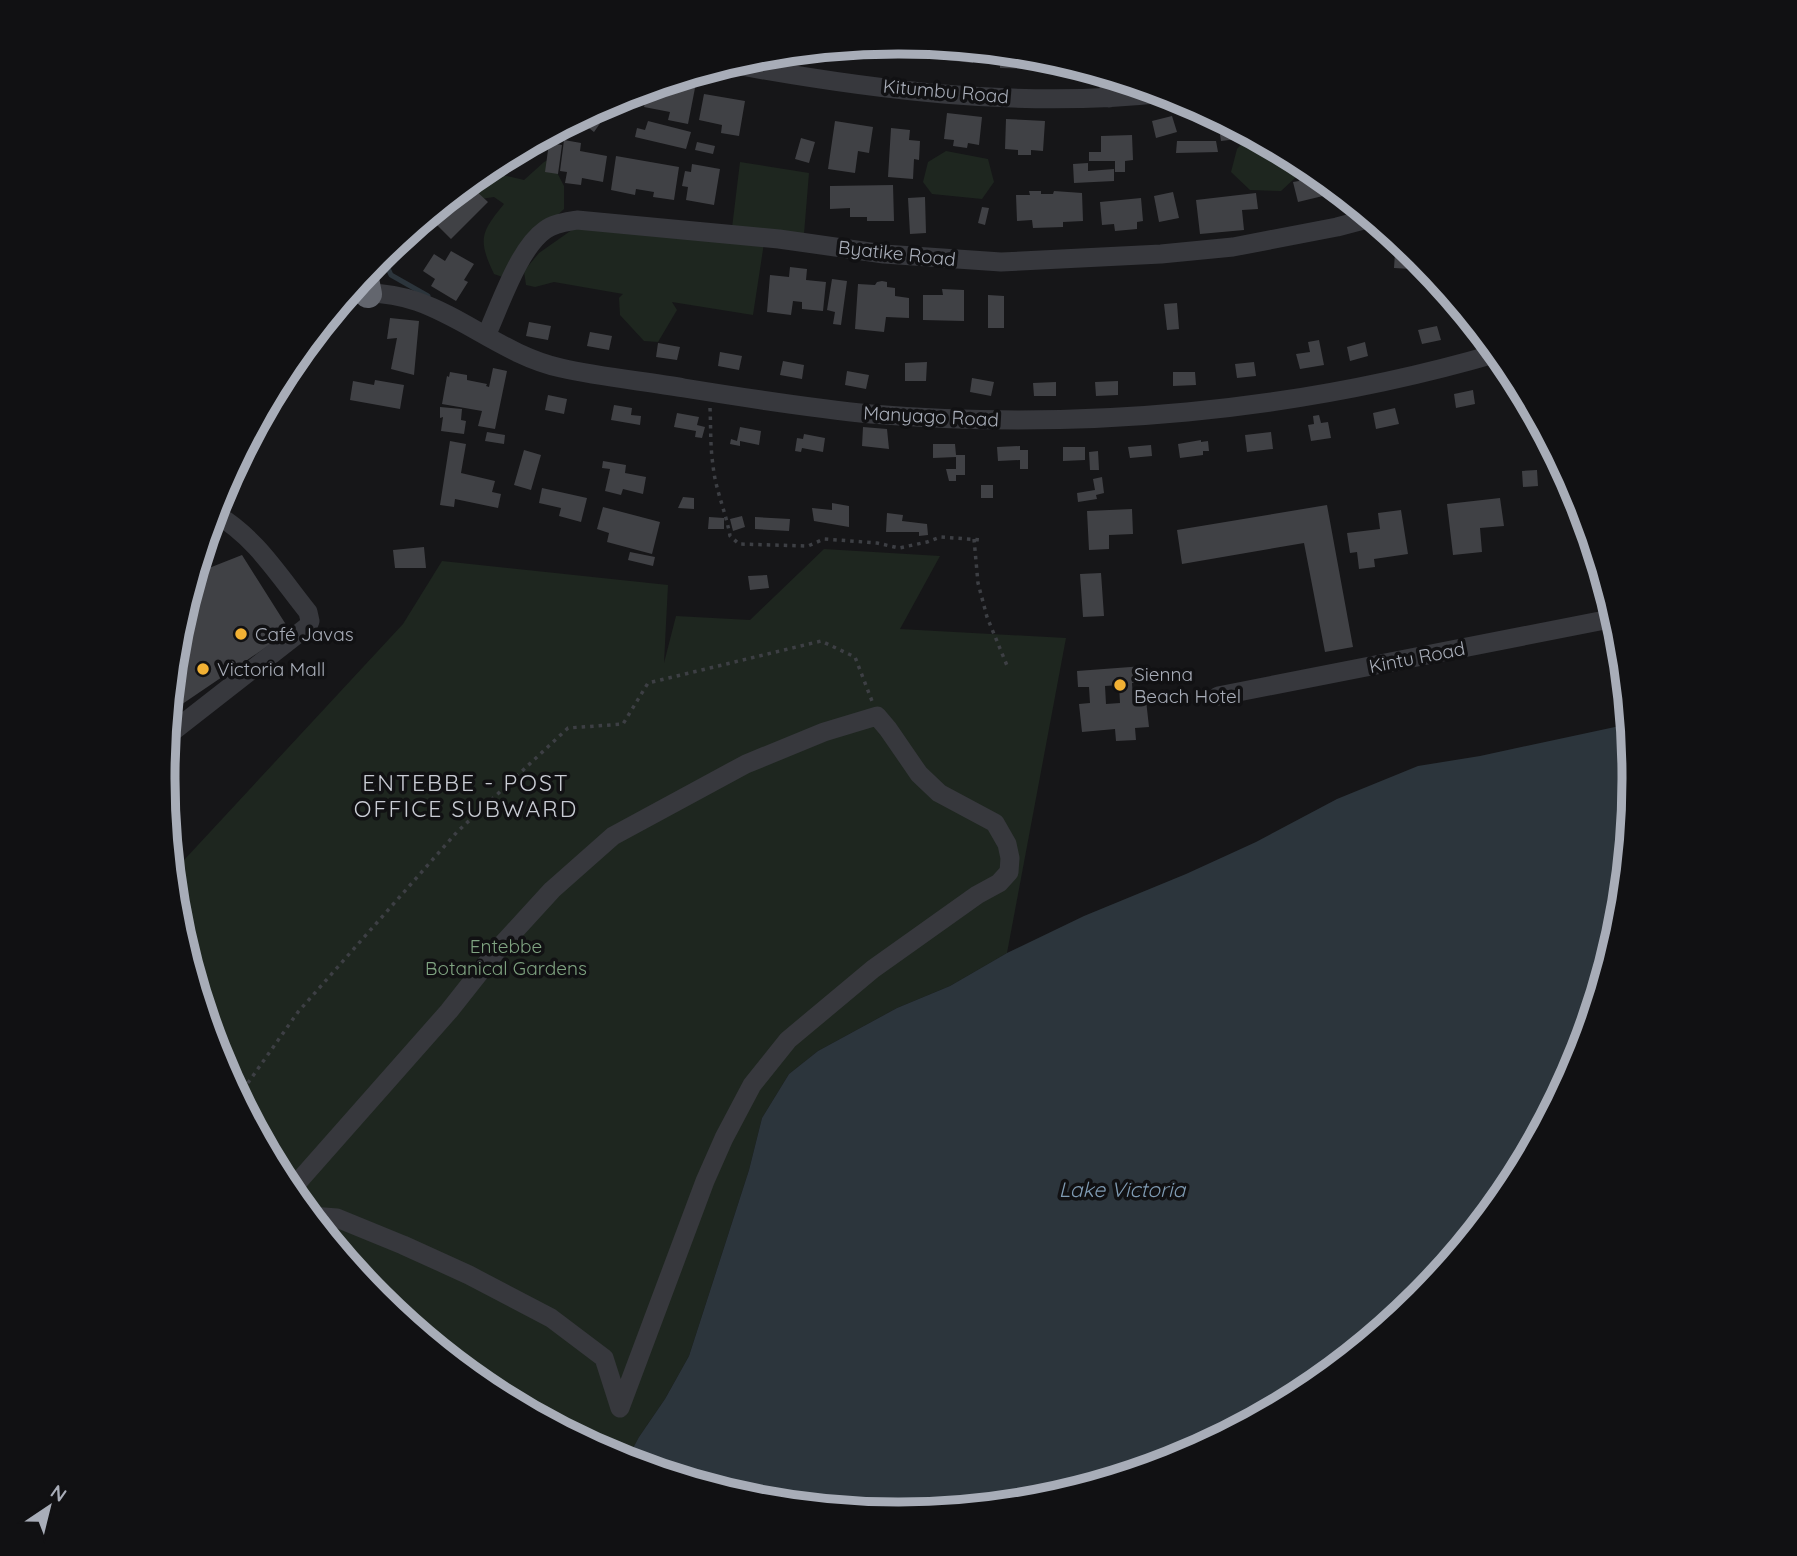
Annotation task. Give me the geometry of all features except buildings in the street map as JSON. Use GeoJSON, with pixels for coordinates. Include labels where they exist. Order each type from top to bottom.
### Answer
{"type":"FeatureCollection","features":[{"type":"Feature","properties":{"kind":"street","name":"Kitumbu Road"},"geometry":{"type":"LineString","coordinates":[[758,68],[964,96],[1109,98],[1138,95]]}},
{"type":"Feature","properties":{"kind":"street"},"geometry":{"type":"LineString","coordinates":[[1109,86],[1109,98]]}},
{"type":"Feature","properties":{"kind":"street","name":"Byatike Road"},"geometry":{"type":"LineString","coordinates":[[486,336],[529,247],[545,230],[577,220],[779,239],[884,254],[1001,262],[1161,254],[1233,247],[1360,221]]}},
{"type":"Feature","properties":{"kind":"street","name":"Manyago Road"},"geometry":{"type":"LineString","coordinates":[[365,289],[413,299],[442,310],[523,356],[561,368],[870,414],[974,420],[1195,412],[1363,387],[1435,372],[1486,356]]}},
{"type":"Feature","properties":{"kind":"street"},"geometry":{"type":"LineString","coordinates":[[176,729],[308,626],[310,621],[308,612],[248,537],[223,518]]}},
{"type":"Feature","properties":{"kind":"street","name":"Kintu Road"},"geometry":{"type":"LineString","coordinates":[[1218,696],[1604,620]]}},
{"type":"Feature","properties":{"kind":"street"},"geometry":{"type":"LineString","coordinates":[[298,1182],[449,1012],[498,949],[552,890],[613,836],[746,764],[824,732],[877,716],[919,774],[939,793],[995,823],[1007,844],[1009,872],[999,883],[977,895],[873,969],[788,1040],[752,1085],[705,1181],[620,1408],[604,1358],[551,1318],[469,1275],[403,1245],[337,1217],[322,1216]]}},
{"type":"Feature","properties":{"kind":"path"},"geometry":{"type":"LineString","coordinates":[[710,392],[713,465],[717,489],[730,536],[739,544],[808,547],[824,539],[877,543],[899,548],[940,537],[982,540]]}},
{"type":"Feature","properties":{"kind":"path"},"geometry":{"type":"LineString","coordinates":[[974,539],[978,583],[987,617],[1008,668]]}},
{"type":"Feature","properties":{"kind":"path"},"geometry":{"type":"LineString","coordinates":[[245,1089],[298,1012],[448,842],[568,728],[623,724],[648,682],[821,641],[855,657],[877,716]]}},
{"type":"Feature","properties":{"kind":"green space"},"geometry":{"type":"Polygon","coordinates":[[[1243,142],[1299,175],[1281,191],[1250,190],[1231,172],[1237,149],[1243,142]]]}},
{"type":"Feature","properties":{"kind":"green space"},"geometry":{"type":"Polygon","coordinates":[[[946,151],[988,159],[994,182],[982,199],[932,194],[923,182],[928,162],[946,151]]]}},
{"type":"Feature","properties":{"kind":"green space"},"geometry":{"type":"Polygon","coordinates":[[[550,159],[564,186],[564,209],[551,221],[508,279],[494,274],[485,253],[484,237],[490,222],[504,204],[494,197],[468,201],[465,198],[498,175],[524,180],[550,159]]]}},
{"type":"Feature","properties":{"kind":"green space"},"geometry":{"type":"Polygon","coordinates":[[[740,162],[809,173],[804,234],[732,228],[740,162]]]}},
{"type":"Feature","properties":{"kind":"green space"},"geometry":{"type":"Polygon","coordinates":[[[576,227],[764,243],[753,315],[672,302],[677,310],[658,342],[644,341],[620,315],[619,298],[623,294],[554,282],[535,287],[526,285],[524,271],[539,253],[576,227]]]}},
{"type":"Feature","properties":{"kind":"green space","name":"Entebbe Botanical Gardens"},"geometry":{"type":"Polygon","coordinates":[[[824,549],[940,556],[900,629],[1066,638],[1007,953],[950,986],[897,1008],[818,1051],[789,1074],[762,1118],[749,1170],[689,1356],[632,1451],[537,1405],[458,1352],[387,1290],[324,1219],[272,1140],[230,1055],[199,965],[180,864],[403,624],[442,561],[668,585],[664,663],[676,616],[750,620],[824,549]]]}},
{"type":"Feature","properties":{"kind":"water","name":"Lake Victoria"},"geometry":{"type":"Polygon","coordinates":[[[1620,726],[1621,825],[1608,919],[1584,1011],[1548,1098],[1525,1140],[1473,1219],[1443,1255],[1376,1322],[1301,1380],[1219,1427],[1131,1463],[1040,1488],[993,1496],[898,1502],[804,1496],[711,1477],[632,1451],[689,1356],[749,1170],[762,1118],[789,1074],[818,1051],[897,1008],[950,986],[1007,953],[1084,916],[1256,842],[1337,799],[1418,766],[1480,756],[1620,726]]]}},
{"type":"Feature","properties":{"kind":"waterway"},"geometry":{"type":"LineString","coordinates":[[387,266],[391,275],[428,296]]}},
{"type":"Feature","properties":{"kind":"place","name":"Café Javas"},"geometry":{"type":"Point","coordinates":[241,634]}},
{"type":"Feature","properties":{"kind":"place","name":"Victoria Mall"},"geometry":{"type":"Point","coordinates":[203,669]}},
{"type":"Feature","properties":{"kind":"place","name":"Sienna Beach Hotel"},"geometry":{"type":"Point","coordinates":[1120,685]}},
{"type":"Feature","properties":{"kind":"district","name":"ENTEBBE - POST OFFICE SUBWARD"},"geometry":{"type":"Point","coordinates":[466,796]}}]}
